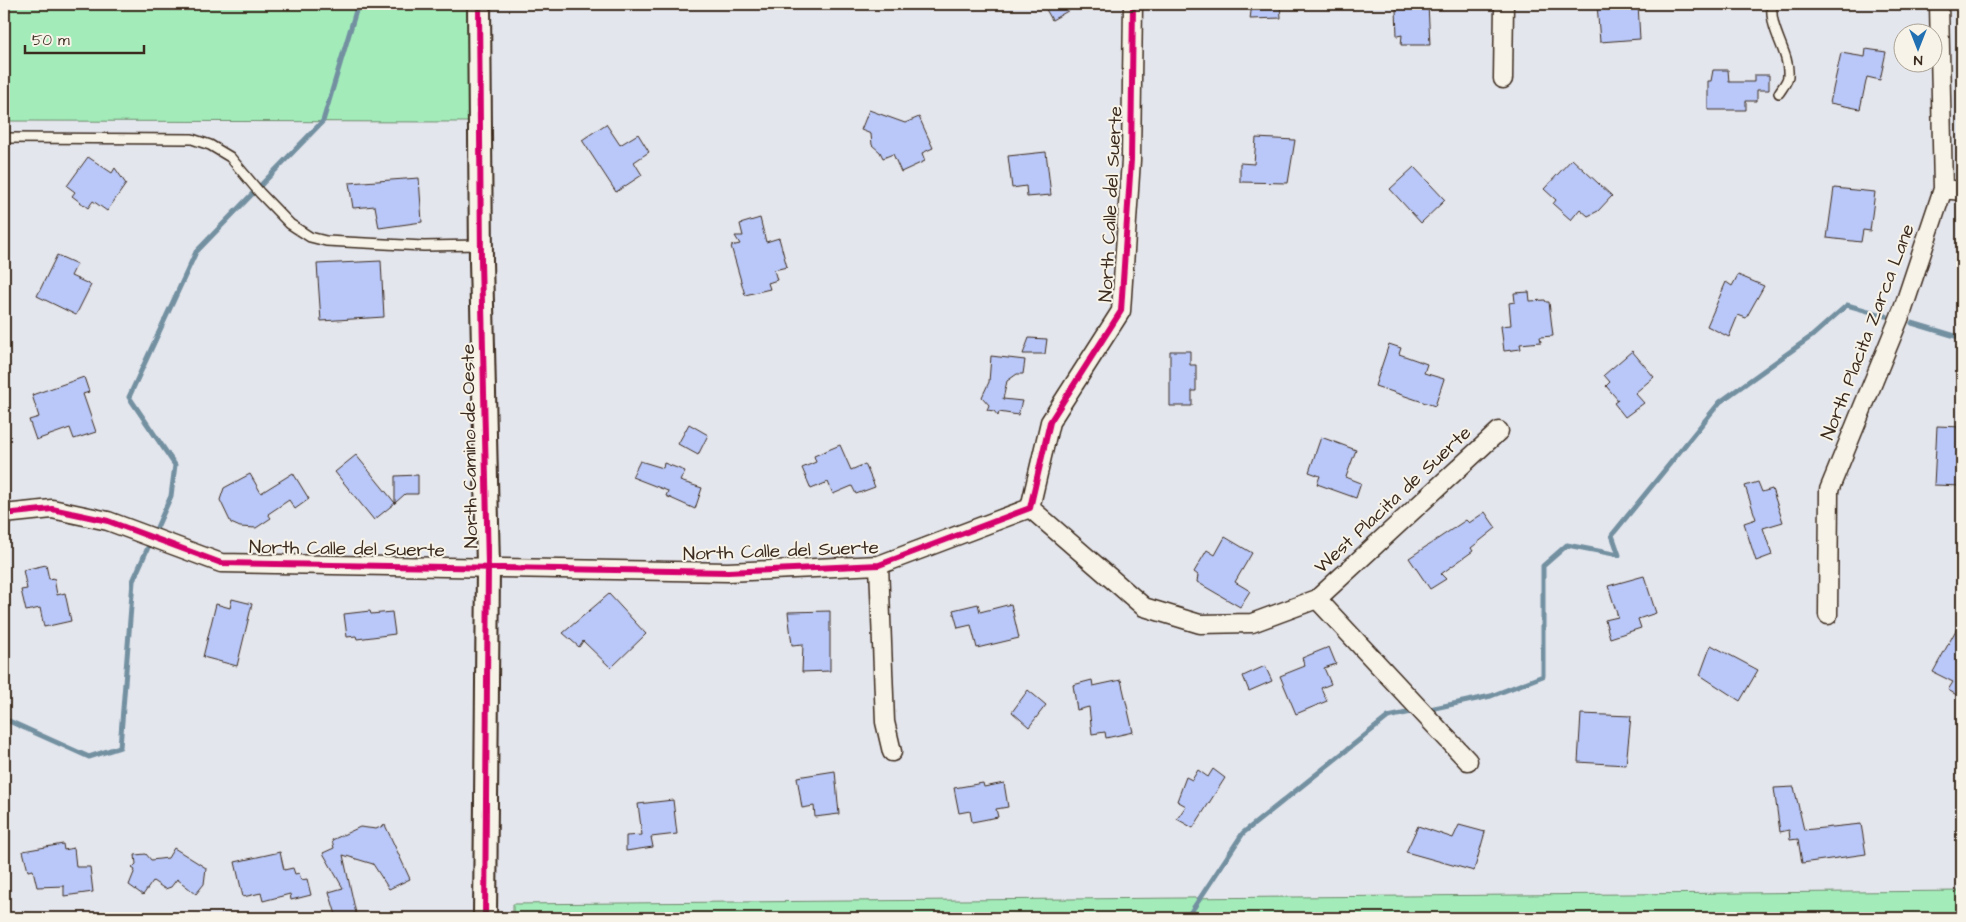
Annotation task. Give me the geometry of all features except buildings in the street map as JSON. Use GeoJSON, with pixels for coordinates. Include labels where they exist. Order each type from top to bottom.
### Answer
{"type":"FeatureCollection","features":[{"type":"Feature","properties":{"kind":"street","name":"North Camino de Oeste"},"geometry":{"type":"LineString","coordinates":[[479,4],[481,245],[488,566],[485,918]]}},
{"type":"Feature","properties":{"kind":"street","name":"North Calle del Suerte"},"geometry":{"type":"LineString","coordinates":[[4,514],[52,509],[108,521],[221,563],[488,566],[728,572],[879,565],[1030,508],[1050,422],[1121,311],[1132,160],[1133,4]]}},
{"type":"Feature","properties":{"kind":"street"},"geometry":{"type":"LineString","coordinates":[[1503,79],[1504,4]]}},
{"type":"Feature","properties":{"kind":"street","name":"North Placita Zarca Lane"},"geometry":{"type":"LineString","coordinates":[[1828,616],[1829,490],[1904,309],[1943,190],[1939,4]]}},
{"type":"Feature","properties":{"kind":"street"},"geometry":{"type":"LineString","coordinates":[[1943,190],[1962,191]]}},
{"type":"Feature","properties":{"kind":"street","name":"West Placita de Suerte"},"geometry":{"type":"LineString","coordinates":[[1030,508],[1144,607],[1200,624],[1252,623],[1316,599],[1499,431]]}},
{"type":"Feature","properties":{"kind":"street","name":"North Calle del Suerte"},"geometry":{"type":"LineString","coordinates":[[879,565],[885,722],[892,752]]}},
{"type":"Feature","properties":{"kind":"street","name":"West Placita de Suerte"},"geometry":{"type":"LineString","coordinates":[[1316,599],[1468,762]]}},
{"type":"Feature","properties":{"kind":"lane"},"geometry":{"type":"LineString","coordinates":[[1772,4],[1773,26],[1785,59],[1788,77],[1779,93]]}},
{"type":"Feature","properties":{"kind":"lane"},"geometry":{"type":"LineString","coordinates":[[4,138],[192,139],[210,145],[230,157],[284,218],[310,238],[352,243],[481,245]]}},
{"type":"Feature","properties":{"kind":"green space"},"geometry":{"type":"Polygon","coordinates":[[[4,4],[468,4],[468,122],[4,121],[4,4]]]}},
{"type":"Feature","properties":{"kind":"green space"},"geometry":{"type":"Polygon","coordinates":[[[1962,891],[1962,918],[513,918],[513,904],[1962,891]]]}},
{"type":"Feature","properties":{"kind":"waterway"},"geometry":{"type":"LineString","coordinates":[[4,725],[9,721],[89,757],[120,747],[133,581],[171,496],[175,465],[129,397],[196,252],[323,121],[358,4]]}},
{"type":"Feature","properties":{"kind":"waterway"},"geometry":{"type":"LineString","coordinates":[[1425,710],[1491,696],[1543,676],[1543,566],[1567,545],[1619,555],[1612,535],[1720,402],[1812,336],[1847,305],[1886,316]]}},
{"type":"Feature","properties":{"kind":"waterway"},"geometry":{"type":"LineString","coordinates":[[1912,323],[1962,338]]}},
{"type":"Feature","properties":{"kind":"waterway"},"geometry":{"type":"LineString","coordinates":[[1187,918],[1243,833],[1388,717],[1416,711]]}},
{"type":"Feature","properties":{"kind":"cycle path"},"geometry":{"type":"LineString","coordinates":[[479,4],[481,261],[488,566],[485,918]]}},
{"type":"Feature","properties":{"kind":"cycle path"},"geometry":{"type":"LineString","coordinates":[[4,514],[52,509],[108,521],[221,563],[728,572],[879,565],[1030,508],[1050,422],[1121,311],[1131,160],[1133,4]]}}]}
